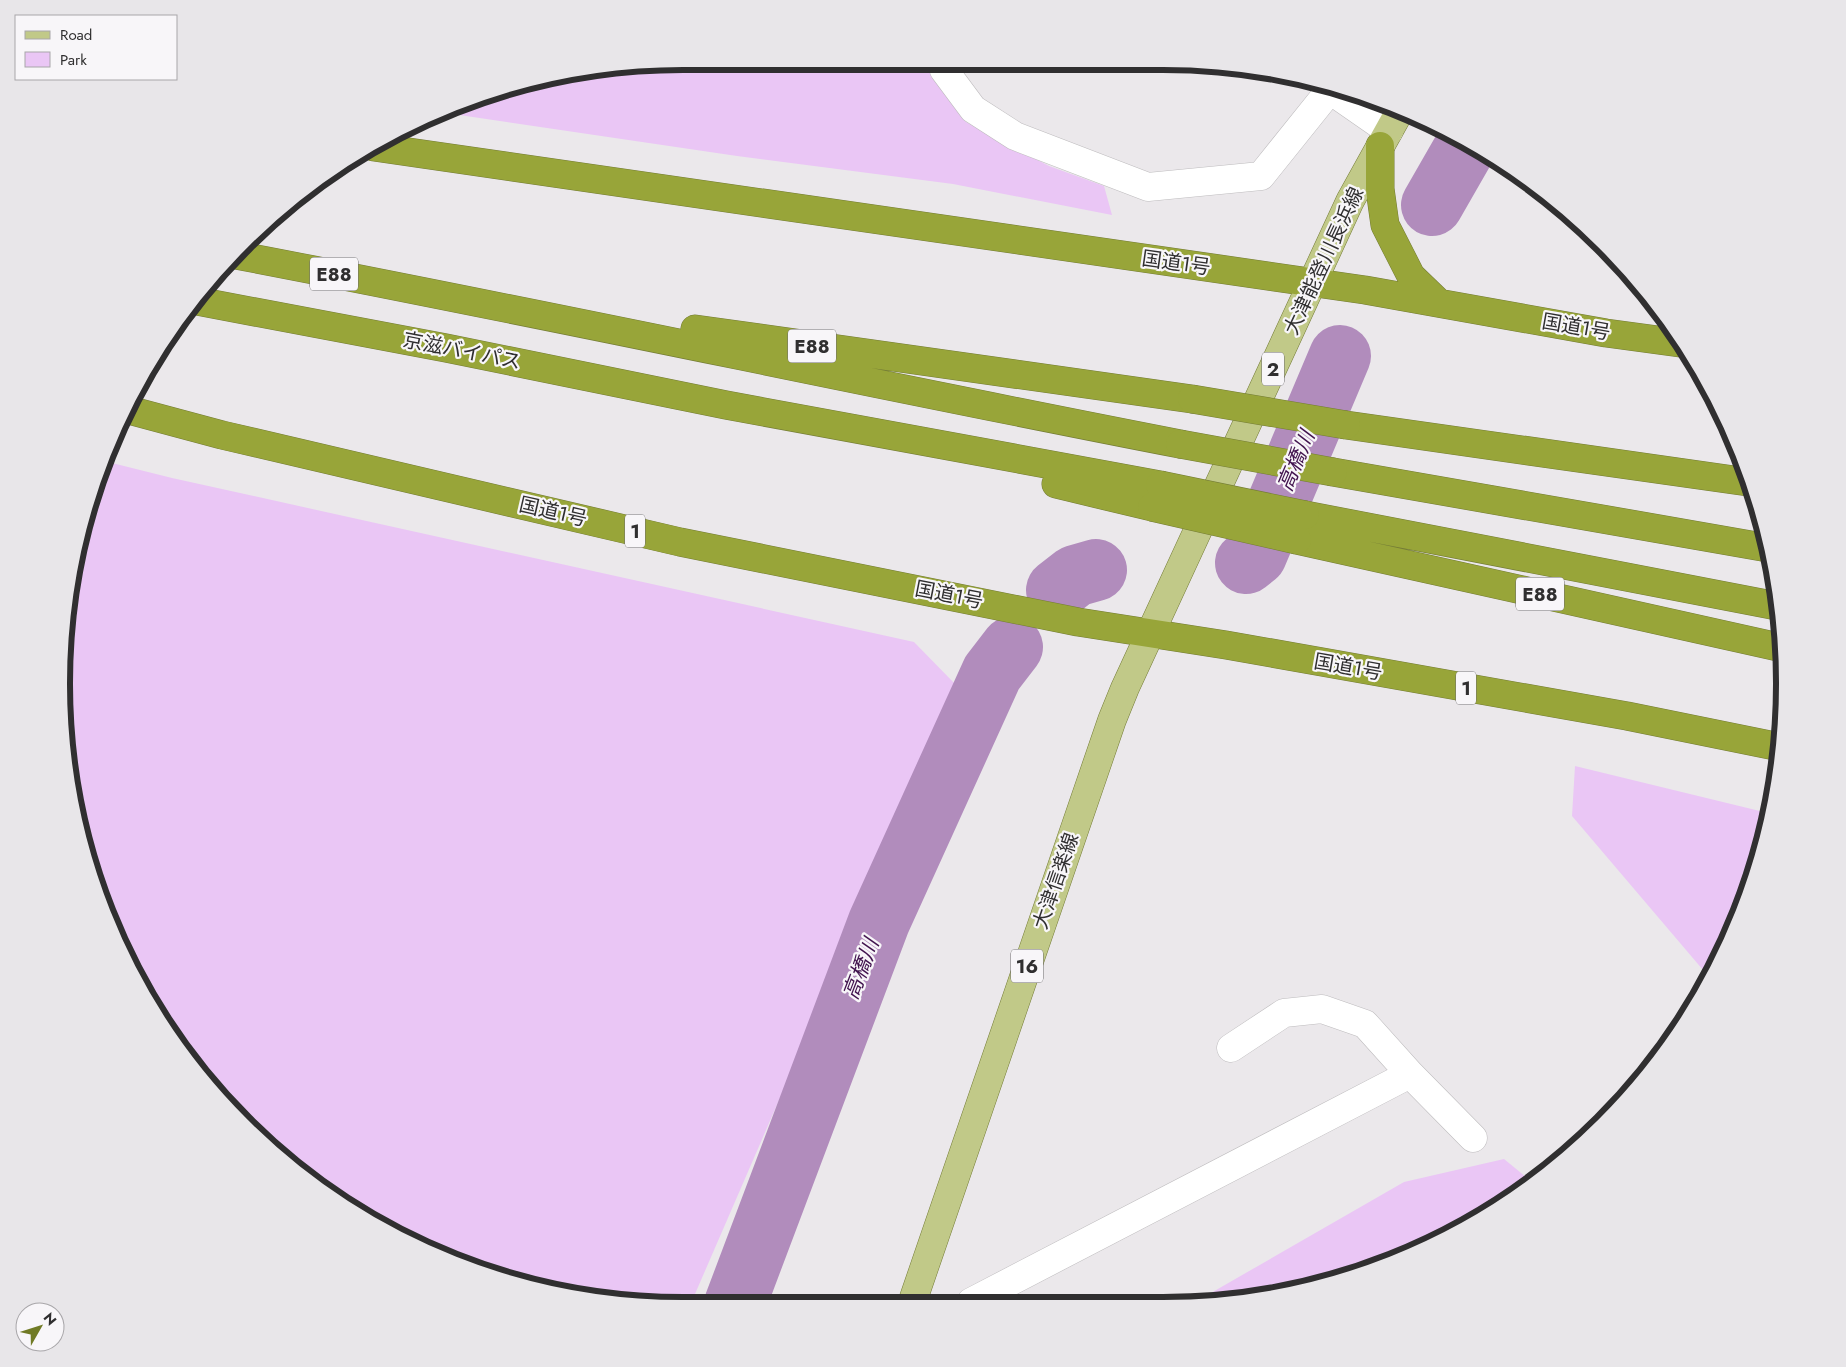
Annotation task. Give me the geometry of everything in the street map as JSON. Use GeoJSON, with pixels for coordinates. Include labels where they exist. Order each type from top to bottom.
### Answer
{"type":"FeatureCollection","features":[{"type":"Feature","properties":{"kind":"highway"},"geometry":{"type":"LineString","coordinates":[[1390,128],[1380,189],[1385,225],[1412,276],[1439,303]]}},
{"type":"Feature","properties":{"kind":"highway","name":"国道1号"},"geometry":{"type":"LineString","coordinates":[[384,148],[1312,283],[1439,303],[1606,333],[1672,342]]}},
{"type":"Feature","properties":{"kind":"highway","name":"E88"},"geometry":{"type":"LineString","coordinates":[[244,256],[431,292],[990,407],[1180,444],[1760,547]]}},
{"type":"Feature","properties":{"kind":"highway","name":"E88"},"geometry":{"type":"LineString","coordinates":[[431,292],[1192,399],[1346,425],[1741,481]]}},
{"type":"Feature","properties":{"kind":"highway","name":"京滋バイパス"},"geometry":{"type":"LineString","coordinates":[[203,303],[446,348],[726,404],[1301,527]]}},
{"type":"Feature","properties":{"kind":"highway","name":"国道1号"},"geometry":{"type":"LineString","coordinates":[[133,411],[222,435],[680,542],[1078,622],[1627,716],[1773,746]]}},
{"type":"Feature","properties":{"kind":"highway","name":"E88"},"geometry":{"type":"LineString","coordinates":[[1301,527],[1771,605]]}},
{"type":"Feature","properties":{"kind":"highway","name":"E88"},"geometry":{"type":"LineString","coordinates":[[1301,527],[1775,646]]}},
{"type":"Feature","properties":{"kind":"main road","name":"大津能登川長浜線"},"geometry":{"type":"LineString","coordinates":[[1150,633],[1350,200],[1390,128]]}},
{"type":"Feature","properties":{"kind":"main road"},"geometry":{"type":"LineString","coordinates":[[1606,333],[1669,337]]}},
{"type":"Feature","properties":{"kind":"main road","name":"大津信楽線"},"geometry":{"type":"LineString","coordinates":[[914,1297],[1112,720],[1150,633]]}},
{"type":"Feature","properties":{"kind":"lane"},"geometry":{"type":"LineString","coordinates":[[944,70],[973,109],[1015,136],[1148,187],[1261,176],[1328,93]]}},
{"type":"Feature","properties":{"kind":"lane"},"geometry":{"type":"LineString","coordinates":[[1342,97],[1390,128]]}},
{"type":"Feature","properties":{"kind":"lane"},"geometry":{"type":"LineString","coordinates":[[1231,1048],[1284,1013],[1322,1009],[1365,1024],[1410,1074],[1473,1138]]}},
{"type":"Feature","properties":{"kind":"lane"},"geometry":{"type":"LineString","coordinates":[[981,1297],[1410,1074]]}},
{"type":"Feature","properties":{"kind":"green space"},"geometry":{"type":"Polygon","coordinates":[[[929,70],[966,122],[1049,166],[1104,186],[1112,215],[953,184],[737,156],[456,114],[525,91],[603,75],[643,71],[929,70]]]}},
{"type":"Feature","properties":{"kind":"green space"},"geometry":{"type":"Polygon","coordinates":[[[112,463],[172,478],[914,642],[958,687],[695,1294],[697,1297],[643,1296],[603,1292],[564,1285],[486,1264],[412,1234],[343,1194],[279,1145],[222,1088],[173,1024],[133,955],[103,881],[91,842],[75,764],[70,684],[71,643],[75,603],[91,525],[112,463]]]}},
{"type":"Feature","properties":{"kind":"green space"},"geometry":{"type":"Polygon","coordinates":[[[1575,766],[1762,812],[1743,881],[1729,918],[1704,971],[1572,816],[1575,766]]]}},
{"type":"Feature","properties":{"kind":"green space"},"geometry":{"type":"Polygon","coordinates":[[[1504,1159],[1526,1177],[1469,1215],[1434,1234],[1360,1264],[1282,1285],[1206,1296],[1404,1182],[1504,1159]]]}},
{"type":"Feature","properties":{"kind":"waterway","name":"高橋川"},"geometry":{"type":"LineString","coordinates":[[1432,205],[1464,149]]}},
{"type":"Feature","properties":{"kind":"waterway","name":"高橋川"},"geometry":{"type":"LineString","coordinates":[[1246,563],[1256,555],[1340,356]]}},
{"type":"Feature","properties":{"kind":"waterway","name":"高橋川"},"geometry":{"type":"LineString","coordinates":[[1057,590],[1075,576],[1096,570]]}},
{"type":"Feature","properties":{"kind":"waterway","name":"高橋川"},"geometry":{"type":"LineString","coordinates":[[738,1297],[879,922],[992,673],[1012,647]]}}]}
